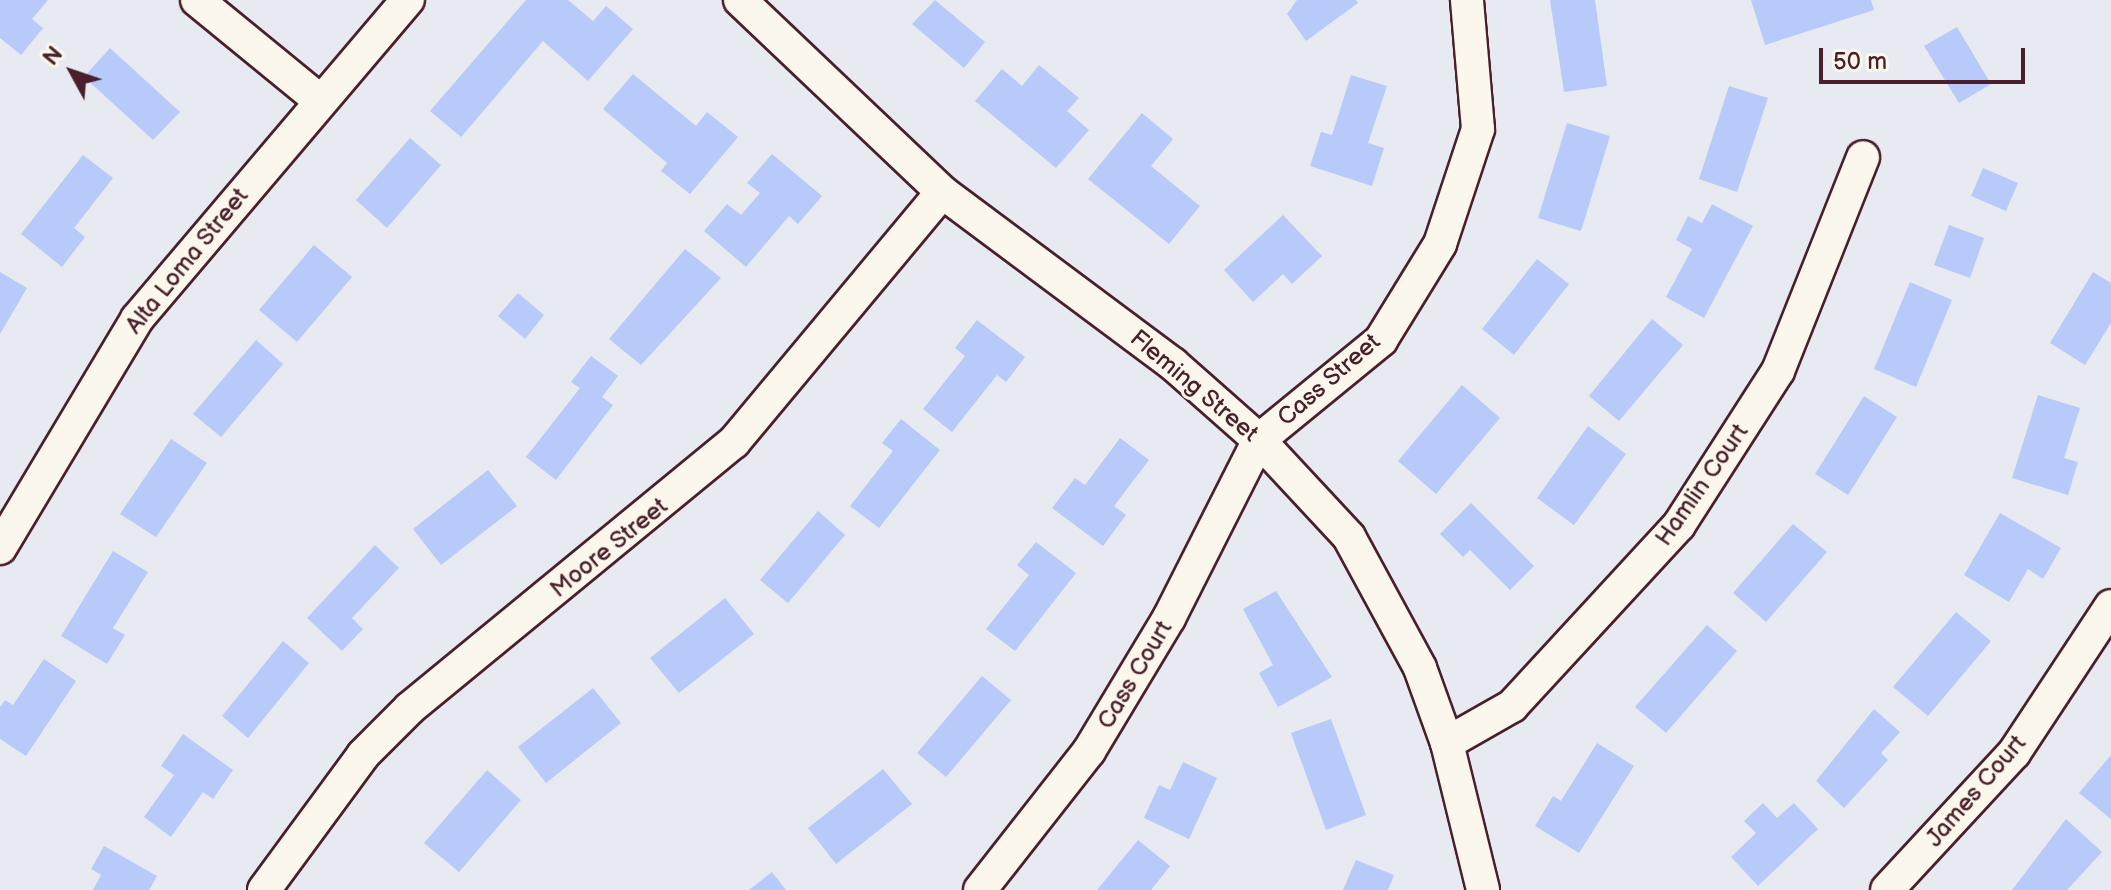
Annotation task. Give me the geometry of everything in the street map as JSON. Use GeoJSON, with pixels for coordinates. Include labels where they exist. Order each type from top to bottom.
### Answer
{"type":"FeatureCollection","features":[{"type":"Feature","properties":{"kind":"street"},"geometry":{"type":"LineString","coordinates":[[197,0],[318,99]]}},
{"type":"Feature","properties":{"kind":"street","name":"Alta Loma Street"},"geometry":{"type":"LineString","coordinates":[[0,548],[137,319],[318,99],[408,0]]}},
{"type":"Feature","properties":{"kind":"street","name":"Fleming Street"},"geometry":{"type":"LineString","coordinates":[[740,0],[942,192],[1173,364],[1259,440],[1349,537],[1388,597],[1447,743],[1483,890]]}},
{"type":"Feature","properties":{"kind":"street","name":"Cass Street"},"geometry":{"type":"LineString","coordinates":[[1259,440],[1381,340],[1440,244],[1478,129],[1467,0]]}},
{"type":"Feature","properties":{"kind":"street","name":"Hamlin Court"},"geometry":{"type":"LineString","coordinates":[[1447,743],[1512,706],[1679,525],[1778,371],[1863,157]]}},
{"type":"Feature","properties":{"kind":"street","name":"Moore Street"},"geometry":{"type":"LineString","coordinates":[[264,890],[363,755],[410,708],[734,442],[942,192]]}},
{"type":"Feature","properties":{"kind":"street","name":"Cass Court"},"geometry":{"type":"LineString","coordinates":[[980,890],[1089,751],[1169,618],[1259,440]]}},
{"type":"Feature","properties":{"kind":"street","name":"James Court"},"geometry":{"type":"LineString","coordinates":[[1887,890],[2014,753],[2111,606]]}},
{"type":"Feature","properties":{"kind":"building"},"geometry":{"type":"Polygon","coordinates":[[[0,0],[48,0],[32,19],[43,28],[21,55],[0,38],[0,0]]]}},
{"type":"Feature","properties":{"kind":"building"},"geometry":{"type":"Polygon","coordinates":[[[526,0],[568,0],[593,21],[606,6],[633,29],[588,81],[543,41],[461,137],[430,111],[526,0]]]}},
{"type":"Feature","properties":{"kind":"building"},"geometry":{"type":"Polygon","coordinates":[[[935,0],[985,42],[964,68],[912,24],[935,0]]]}},
{"type":"Feature","properties":{"kind":"building"},"geometry":{"type":"Polygon","coordinates":[[[1297,0],[1356,0],[1358,3],[1306,41],[1287,14],[1297,0]]]}},
{"type":"Feature","properties":{"kind":"building"},"geometry":{"type":"Polygon","coordinates":[[[1550,0],[1595,0],[1607,86],[1564,92],[1550,0]]]}},
{"type":"Feature","properties":{"kind":"building"},"geometry":{"type":"Polygon","coordinates":[[[1751,0],[1871,0],[1874,10],[1765,45],[1751,0]]]}},
{"type":"Feature","properties":{"kind":"building"},"geometry":{"type":"Polygon","coordinates":[[[1957,27],[1991,84],[1959,103],[1924,46],[1957,27]]]}},
{"type":"Feature","properties":{"kind":"building"},"geometry":{"type":"Polygon","coordinates":[[[110,48],[180,112],[153,140],[84,77],[110,48]]]}},
{"type":"Feature","properties":{"kind":"building"},"geometry":{"type":"Polygon","coordinates":[[[1039,65],[1079,98],[1067,111],[1089,130],[1056,168],[975,101],[1002,69],[1022,86],[1039,65]]]}},
{"type":"Feature","properties":{"kind":"building"},"geometry":{"type":"Polygon","coordinates":[[[633,74],[696,126],[707,112],[738,137],[690,194],[661,171],[667,163],[603,109],[633,74]]]}},
{"type":"Feature","properties":{"kind":"building"},"geometry":{"type":"Polygon","coordinates":[[[1351,75],[1387,86],[1368,143],[1384,148],[1372,186],[1310,166],[1321,132],[1332,135],[1351,75]]]}},
{"type":"Feature","properties":{"kind":"building"},"geometry":{"type":"Polygon","coordinates":[[[1729,86],[1768,98],[1737,192],[1699,179],[1729,86]]]}},
{"type":"Feature","properties":{"kind":"building"},"geometry":{"type":"Polygon","coordinates":[[[1142,113],[1173,139],[1151,166],[1200,206],[1169,244],[1088,179],[1142,113]]]}},
{"type":"Feature","properties":{"kind":"building"},"geometry":{"type":"Polygon","coordinates":[[[1567,123],[1610,136],[1581,231],[1538,218],[1567,123]]]}},
{"type":"Feature","properties":{"kind":"building"},"geometry":{"type":"Polygon","coordinates":[[[410,138],[441,165],[387,228],[356,200],[410,138]]]}},
{"type":"Feature","properties":{"kind":"building"},"geometry":{"type":"Polygon","coordinates":[[[772,154],[822,196],[798,224],[789,216],[746,267],[704,231],[727,204],[741,215],[760,193],[747,183],[772,154]]]}},
{"type":"Feature","properties":{"kind":"building"},"geometry":{"type":"Polygon","coordinates":[[[83,155],[113,178],[74,228],[85,237],[62,267],[21,234],[83,155]]]}},
{"type":"Feature","properties":{"kind":"building"},"geometry":{"type":"Polygon","coordinates":[[[1983,168],[2018,183],[2006,211],[1971,196],[1983,168]]]}},
{"type":"Feature","properties":{"kind":"building"},"geometry":{"type":"Polygon","coordinates":[[[1712,204],[1753,226],[1704,318],[1666,297],[1692,249],[1676,240],[1688,216],[1702,223],[1712,204]]]}},
{"type":"Feature","properties":{"kind":"building"},"geometry":{"type":"Polygon","coordinates":[[[1283,215],[1322,256],[1292,284],[1283,274],[1253,302],[1224,270],[1283,215]]]}},
{"type":"Feature","properties":{"kind":"building"},"geometry":{"type":"Polygon","coordinates":[[[1949,225],[1984,238],[1970,278],[1934,265],[1949,225]]]}},
{"type":"Feature","properties":{"kind":"building"},"geometry":{"type":"Polygon","coordinates":[[[314,245],[352,277],[297,342],[259,310],[314,245]]]}},
{"type":"Feature","properties":{"kind":"building"},"geometry":{"type":"Polygon","coordinates":[[[685,249],[721,278],[641,365],[609,339],[685,249]]]}},
{"type":"Feature","properties":{"kind":"building"},"geometry":{"type":"Polygon","coordinates":[[[1537,259],[1569,284],[1514,355],[1482,329],[1537,259]]]}},
{"type":"Feature","properties":{"kind":"building"},"geometry":{"type":"Polygon","coordinates":[[[0,272],[27,288],[0,334],[0,272]]]}},
{"type":"Feature","properties":{"kind":"building"},"geometry":{"type":"Polygon","coordinates":[[[2093,272],[2111,283],[2111,323],[2085,365],[2050,343],[2093,272]]]}},
{"type":"Feature","properties":{"kind":"building"},"geometry":{"type":"Polygon","coordinates":[[[1910,282],[1952,300],[1916,387],[1874,369],[1910,282]]]}},
{"type":"Feature","properties":{"kind":"building"},"geometry":{"type":"Polygon","coordinates":[[[518,293],[544,315],[525,339],[498,316],[518,293]]]}},
{"type":"Feature","properties":{"kind":"building"},"geometry":{"type":"Polygon","coordinates":[[[1652,319],[1683,345],[1619,421],[1589,396],[1652,319]]]}},
{"type":"Feature","properties":{"kind":"building"},"geometry":{"type":"Polygon","coordinates":[[[977,320],[1025,357],[1006,382],[997,375],[952,432],[923,409],[965,356],[955,348],[977,320]]]}},
{"type":"Feature","properties":{"kind":"building"},"geometry":{"type":"Polygon","coordinates":[[[256,340],[283,364],[221,437],[193,414],[256,340]]]}},
{"type":"Feature","properties":{"kind":"building"},"geometry":{"type":"Polygon","coordinates":[[[591,356],[618,376],[602,397],[613,405],[556,480],[526,457],[580,388],[571,382],[591,356]]]}},
{"type":"Feature","properties":{"kind":"building"},"geometry":{"type":"Polygon","coordinates":[[[1462,385],[1500,418],[1436,494],[1398,461],[1462,385]]]}},
{"type":"Feature","properties":{"kind":"building"},"geometry":{"type":"Polygon","coordinates":[[[2038,395],[2080,408],[2064,458],[2078,462],[2068,495],[2012,478],[2038,395]]]}},
{"type":"Feature","properties":{"kind":"building"},"geometry":{"type":"Polygon","coordinates":[[[1864,396],[1897,417],[1848,495],[1815,474],[1864,396]]]}},
{"type":"Feature","properties":{"kind":"building"},"geometry":{"type":"Polygon","coordinates":[[[901,419],[940,450],[879,528],[850,506],[893,451],[882,443],[901,419]]]}},
{"type":"Feature","properties":{"kind":"building"},"geometry":{"type":"Polygon","coordinates":[[[1588,426],[1626,454],[1574,525],[1537,498],[1588,426]]]}},
{"type":"Feature","properties":{"kind":"building"},"geometry":{"type":"Polygon","coordinates":[[[1120,438],[1149,460],[1114,506],[1126,515],[1103,546],[1052,508],[1075,478],[1085,485],[1120,438]]]}},
{"type":"Feature","properties":{"kind":"building"},"geometry":{"type":"Polygon","coordinates":[[[171,439],[207,463],[156,537],[120,514],[171,439]]]}},
{"type":"Feature","properties":{"kind":"building"},"geometry":{"type":"Polygon","coordinates":[[[488,470],[517,506],[441,565],[413,529],[488,470]]]}},
{"type":"Feature","properties":{"kind":"building"},"geometry":{"type":"Polygon","coordinates":[[[1471,503],[1534,566],[1510,590],[1470,550],[1463,557],[1440,534],[1471,503]]]}},
{"type":"Feature","properties":{"kind":"building"},"geometry":{"type":"Polygon","coordinates":[[[818,511],[845,535],[788,603],[760,580],[818,511]]]}},
{"type":"Feature","properties":{"kind":"building"},"geometry":{"type":"Polygon","coordinates":[[[2000,513],[2061,548],[2043,579],[2028,569],[2009,602],[1964,575],[2000,513]]]}},
{"type":"Feature","properties":{"kind":"building"},"geometry":{"type":"Polygon","coordinates":[[[1793,524],[1827,552],[1766,622],[1733,593],[1793,524]]]}},
{"type":"Feature","properties":{"kind":"building"},"geometry":{"type":"Polygon","coordinates":[[[1036,542],[1076,573],[1015,651],[986,629],[1029,575],[1017,565],[1036,542]]]}},
{"type":"Feature","properties":{"kind":"building"},"geometry":{"type":"Polygon","coordinates":[[[375,545],[399,568],[352,618],[363,629],[342,651],[307,618],[375,545]]]}},
{"type":"Feature","properties":{"kind":"building"},"geometry":{"type":"Polygon","coordinates":[[[113,551],[148,572],[113,628],[125,635],[107,664],[61,636],[113,551]]]}},
{"type":"Feature","properties":{"kind":"building"},"geometry":{"type":"Polygon","coordinates":[[[1276,591],[1332,677],[1278,707],[1259,673],[1273,665],[1243,609],[1276,591]]]}},
{"type":"Feature","properties":{"kind":"building"},"geometry":{"type":"Polygon","coordinates":[[[725,598],[754,634],[679,693],[650,658],[725,598]]]}},
{"type":"Feature","properties":{"kind":"building"},"geometry":{"type":"Polygon","coordinates":[[[1956,612],[1991,641],[1928,716],[1893,687],[1956,612]]]}},
{"type":"Feature","properties":{"kind":"building"},"geometry":{"type":"Polygon","coordinates":[[[1707,625],[1737,651],[1666,733],[1635,707],[1707,625]]]}},
{"type":"Feature","properties":{"kind":"building"},"geometry":{"type":"Polygon","coordinates":[[[283,641],[309,663],[248,738],[222,716],[283,641]]]}},
{"type":"Feature","properties":{"kind":"building"},"geometry":{"type":"Polygon","coordinates":[[[44,659],[76,681],[26,756],[0,739],[0,707],[5,700],[13,705],[44,659]]]}},
{"type":"Feature","properties":{"kind":"building"},"geometry":{"type":"Polygon","coordinates":[[[982,676],[1011,700],[946,777],[917,753],[982,676]]]}},
{"type":"Feature","properties":{"kind":"building"},"geometry":{"type":"Polygon","coordinates":[[[593,688],[621,723],[546,783],[518,747],[593,688]]]}},
{"type":"Feature","properties":{"kind":"building"},"geometry":{"type":"Polygon","coordinates":[[[1874,709],[1900,732],[1881,753],[1888,760],[1844,808],[1816,781],[1874,709]]]}},
{"type":"Feature","properties":{"kind":"building"},"geometry":{"type":"Polygon","coordinates":[[[1331,719],[1366,815],[1326,830],[1291,733],[1331,719]]]}},
{"type":"Feature","properties":{"kind":"building"},"geometry":{"type":"Polygon","coordinates":[[[183,734],[233,770],[213,799],[203,792],[171,837],[144,817],[174,775],[161,766],[183,734]]]}},
{"type":"Feature","properties":{"kind":"building"},"geometry":{"type":"Polygon","coordinates":[[[1597,743],[1634,766],[1579,853],[1535,826],[1553,796],[1561,801],[1597,743]]]}},
{"type":"Feature","properties":{"kind":"building"},"geometry":{"type":"Polygon","coordinates":[[[2111,755],[2111,819],[2079,793],[2111,755]]]}},
{"type":"Feature","properties":{"kind":"building"},"geometry":{"type":"Polygon","coordinates":[[[1183,762],[1217,778],[1189,839],[1144,818],[1159,785],[1170,790],[1183,762]]]}},
{"type":"Feature","properties":{"kind":"building"},"geometry":{"type":"Polygon","coordinates":[[[883,769],[912,804],[836,864],[808,828],[883,769]]]}},
{"type":"Feature","properties":{"kind":"building"},"geometry":{"type":"Polygon","coordinates":[[[487,770],[521,800],[459,872],[424,843],[487,770]]]}},
{"type":"Feature","properties":{"kind":"building"},"geometry":{"type":"Polygon","coordinates":[[[1763,803],[1777,818],[1794,803],[1818,829],[1758,886],[1731,857],[1756,833],[1744,821],[1763,803]]]}},
{"type":"Feature","properties":{"kind":"building"},"geometry":{"type":"Polygon","coordinates":[[[2066,819],[2102,852],[2067,890],[2012,890],[2066,819]]]}},
{"type":"Feature","properties":{"kind":"building"},"geometry":{"type":"Polygon","coordinates":[[[1138,840],[1170,866],[1151,890],[1097,890],[1138,840]]]}},
{"type":"Feature","properties":{"kind":"building"},"geometry":{"type":"Polygon","coordinates":[[[104,846],[157,876],[149,890],[93,890],[101,875],[91,869],[104,846]]]}},
{"type":"Feature","properties":{"kind":"building"},"geometry":{"type":"Polygon","coordinates":[[[1356,860],[1394,875],[1388,890],[1343,890],[1356,860]]]}},
{"type":"Feature","properties":{"kind":"building"},"geometry":{"type":"Polygon","coordinates":[[[772,872],[786,890],[749,890],[772,872]]]}}]}
